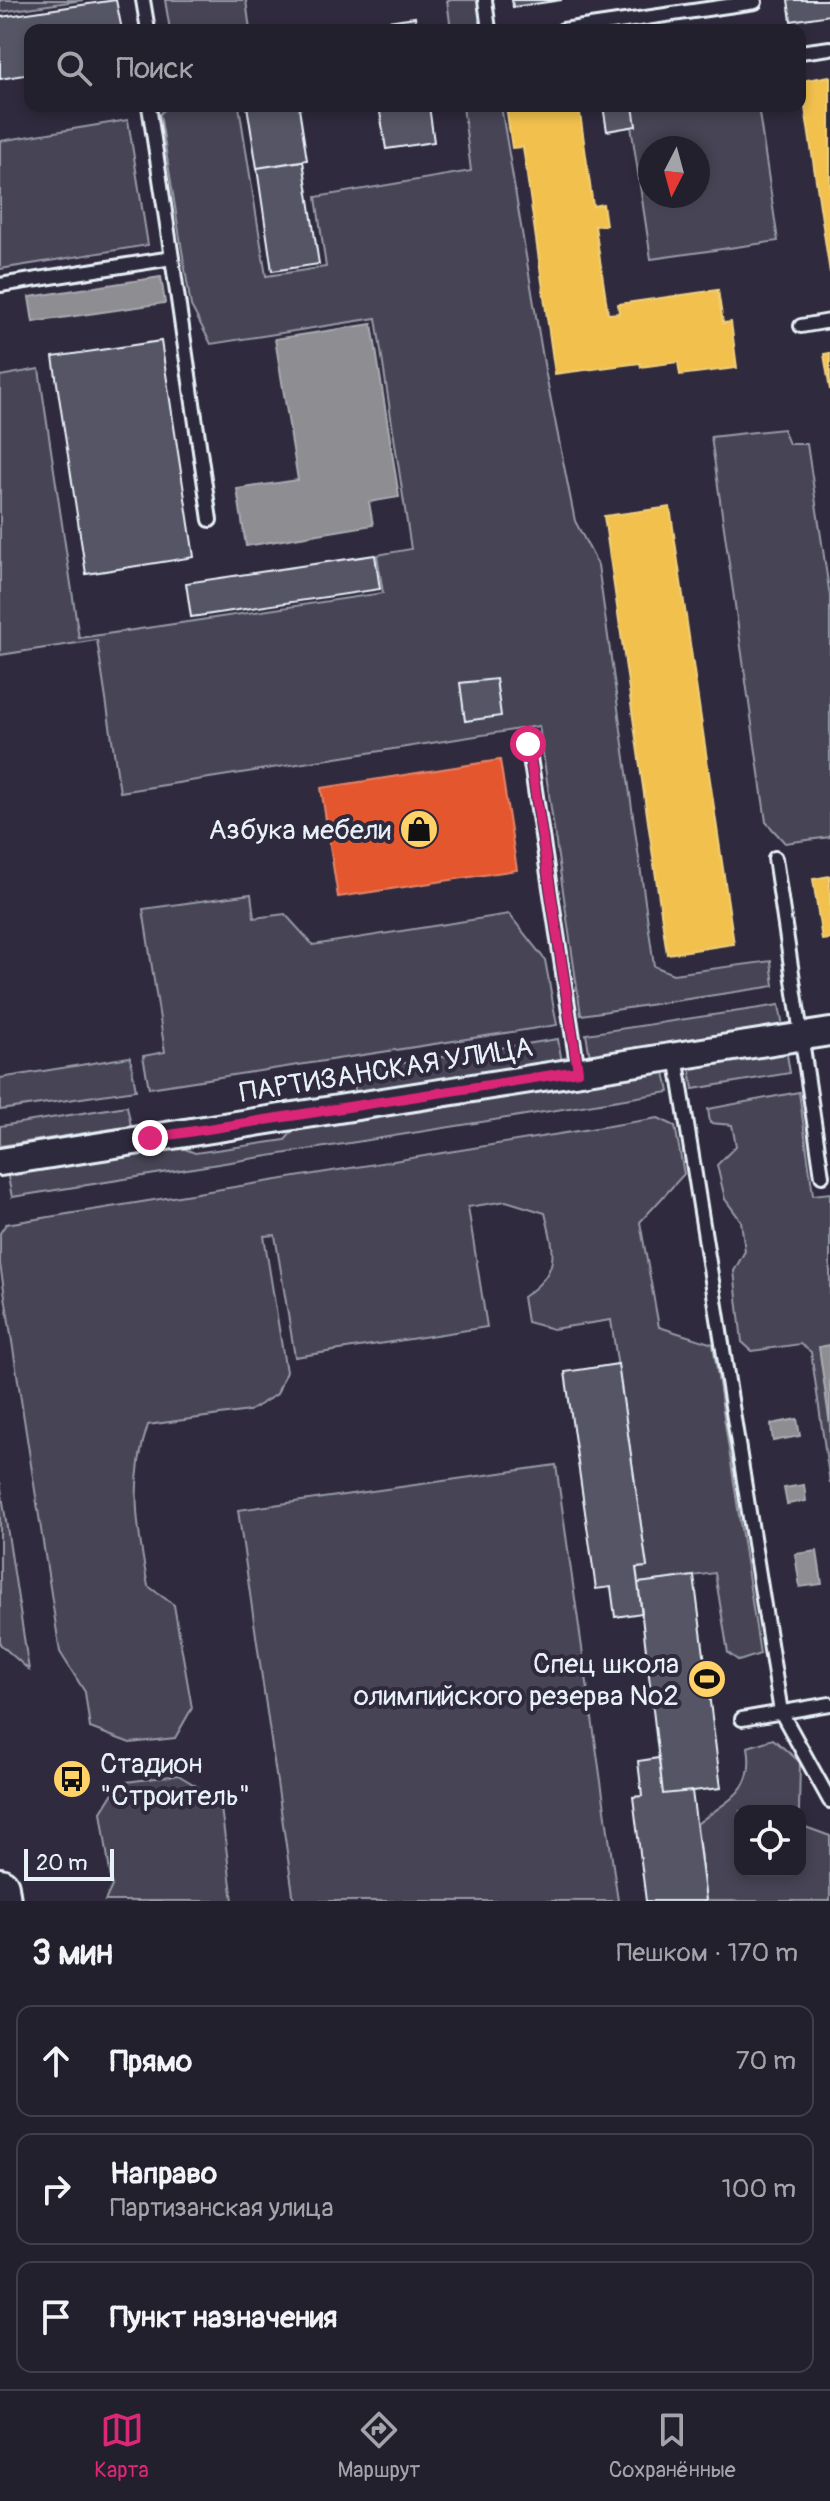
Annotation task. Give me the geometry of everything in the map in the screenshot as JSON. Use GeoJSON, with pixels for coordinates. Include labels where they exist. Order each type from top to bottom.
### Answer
{"type":"FeatureCollection","features":[{"type":"Feature","properties":{"kind":"main road"},"geometry":{"type":"LineString","coordinates":[[0,1887],[2,1901]]}},
{"type":"Feature","properties":{"kind":"street","name":"ПАРТИЗАНСКАЯ УЛИЦА"},"geometry":{"type":"LineString","coordinates":[[0,1162],[830,1032]]}},
{"type":"Feature","properties":{"kind":"lane"},"geometry":{"type":"LineString","coordinates":[[143,0],[147,24]]}},
{"type":"Feature","properties":{"kind":"lane"},"geometry":{"type":"LineString","coordinates":[[485,0],[488,24]]}},
{"type":"Feature","properties":{"kind":"lane"},"geometry":{"type":"LineString","coordinates":[[604,24],[755,2]]}},
{"type":"Feature","properties":{"kind":"lane"},"geometry":{"type":"LineString","coordinates":[[806,51],[830,48]]}},
{"type":"Feature","properties":{"kind":"lane"},"geometry":{"type":"LineString","coordinates":[[150,112],[210,520]]}},
{"type":"Feature","properties":{"kind":"lane"},"geometry":{"type":"LineString","coordinates":[[0,285],[172,258]]}},
{"type":"Feature","properties":{"kind":"lane"},"geometry":{"type":"LineString","coordinates":[[801,326],[830,321]]}},
{"type":"Feature","properties":{"kind":"lane"},"geometry":{"type":"LineString","coordinates":[[528,744],[578,1071]]}},
{"type":"Feature","properties":{"kind":"lane"},"geometry":{"type":"LineString","coordinates":[[775,858],[822,1176]]}},
{"type":"Feature","properties":{"kind":"lane"},"geometry":{"type":"LineString","coordinates":[[676,1056],[781,1712],[830,1801]]}},
{"type":"Feature","properties":{"kind":"lane"},"geometry":{"type":"LineString","coordinates":[[742,1719],[830,1704]]}},
{"type":"Feature","properties":{"kind":"shaded area"},"geometry":{"type":"Polygon","coordinates":[[[0,0],[83,0],[0,12],[0,0]]]}},
{"type":"Feature","properties":{"kind":"shaded area"},"geometry":{"type":"Polygon","coordinates":[[[165,0],[246,0],[249,24],[169,24],[165,0]]]}},
{"type":"Feature","properties":{"kind":"shaded area"},"geometry":{"type":"Polygon","coordinates":[[[447,0],[478,0],[482,24],[450,24],[447,0]]]}},
{"type":"Feature","properties":{"kind":"shaded area"},"geometry":{"type":"Polygon","coordinates":[[[240,112],[266,276],[326,267],[316,197],[471,171],[464,112],[502,112],[545,370],[575,521],[598,565],[654,966],[673,974],[771,961],[774,986],[581,1015],[539,726],[120,792],[97,640],[0,655],[0,376],[39,369],[79,638],[383,593],[377,555],[411,549],[376,318],[211,344],[191,306],[160,114],[240,112]]]}},
{"type":"Feature","properties":{"kind":"shaded area"},"geometry":{"type":"Polygon","coordinates":[[[629,112],[759,112],[778,241],[651,259],[643,208],[710,208],[710,136],[638,136],[638,173],[629,112]]]}},
{"type":"Feature","properties":{"kind":"shaded area"},"geometry":{"type":"Polygon","coordinates":[[[128,120],[148,245],[0,269],[0,141],[128,120]]]}},
{"type":"Feature","properties":{"kind":"shaded area"},"geometry":{"type":"Polygon","coordinates":[[[783,429],[789,444],[807,444],[830,596],[830,837],[785,843],[766,822],[711,437],[783,429]]]}},
{"type":"Feature","properties":{"kind":"shaded area"},"geometry":{"type":"Polygon","coordinates":[[[251,894],[254,918],[285,914],[313,945],[509,914],[545,960],[557,1025],[149,1088],[143,1056],[165,1052],[143,909],[251,894]]]}},
{"type":"Feature","properties":{"kind":"shaded area"},"geometry":{"type":"Polygon","coordinates":[[[779,1005],[783,1027],[590,1057],[586,1034],[779,1005]]]}},
{"type":"Feature","properties":{"kind":"shaded area"},"geometry":{"type":"Polygon","coordinates":[[[558,1039],[562,1063],[356,1095],[352,1071],[558,1039]]]}},
{"type":"Feature","properties":{"kind":"shaded area"},"geometry":{"type":"Polygon","coordinates":[[[786,1048],[790,1073],[693,1089],[689,1063],[786,1048]]]}},
{"type":"Feature","properties":{"kind":"shaded area"},"geometry":{"type":"Polygon","coordinates":[[[130,1057],[136,1090],[0,1110],[0,1078],[130,1057]]]}},
{"type":"Feature","properties":{"kind":"shaded area"},"geometry":{"type":"Polygon","coordinates":[[[664,1066],[669,1092],[12,1197],[7,1172],[175,1145],[195,1153],[285,1140],[298,1125],[664,1066]]]}},
{"type":"Feature","properties":{"kind":"shaded area"},"geometry":{"type":"Polygon","coordinates":[[[799,1092],[813,1195],[830,1193],[830,1483],[811,1352],[800,1344],[752,1351],[742,1342],[734,1271],[745,1251],[741,1221],[725,1199],[717,1165],[736,1146],[732,1125],[710,1123],[708,1109],[799,1092]]]}},
{"type":"Feature","properties":{"kind":"shaded area"},"geometry":{"type":"Polygon","coordinates":[[[127,1106],[131,1126],[0,1146],[0,1126],[127,1106]]]}},
{"type":"Feature","properties":{"kind":"shaded area"},"geometry":{"type":"Polygon","coordinates":[[[658,1118],[675,1126],[684,1174],[640,1222],[659,1327],[713,1344],[760,1654],[739,1661],[728,1653],[715,1573],[638,1583],[636,1568],[647,1566],[611,1320],[553,1329],[527,1322],[523,1297],[544,1279],[549,1270],[552,1261],[551,1239],[545,1213],[506,1201],[468,1207],[487,1327],[295,1357],[275,1235],[264,1236],[286,1372],[277,1394],[249,1411],[148,1425],[138,1466],[138,1525],[148,1586],[174,1605],[192,1708],[175,1738],[130,1743],[90,1728],[85,1692],[60,1652],[0,1264],[0,1233],[6,1224],[658,1118]]]}},
{"type":"Feature","properties":{"kind":"shaded area"},"geometry":{"type":"Polygon","coordinates":[[[556,1465],[618,1901],[294,1901],[238,1510],[556,1465]]]}},
{"type":"Feature","properties":{"kind":"shaded area"},"geometry":{"type":"Polygon","coordinates":[[[0,1482],[29,1670],[0,1644],[0,1482]]]}},
{"type":"Feature","properties":{"kind":"shaded area"},"geometry":{"type":"Polygon","coordinates":[[[773,1739],[800,1762],[799,1805],[734,1805],[734,1877],[806,1877],[806,1827],[830,1836],[830,1901],[706,1901],[697,1824],[729,1801],[744,1785],[748,1774],[748,1747],[773,1739]]]}},
{"type":"Feature","properties":{"kind":"shaded area"},"geometry":{"type":"Polygon","coordinates":[[[178,1775],[220,1800],[233,1901],[105,1901],[112,1886],[101,1812],[119,1783],[178,1775]]]}},
{"type":"Feature","properties":{"kind":"building: Жильё"},"geometry":{"type":"Polygon","coordinates":[[[830,76],[830,273],[806,112],[806,80],[830,76]]]}},
{"type":"Feature","properties":{"kind":"building: Жильё"},"geometry":{"type":"Polygon","coordinates":[[[507,112],[580,112],[593,206],[603,204],[606,225],[595,226],[608,314],[619,313],[618,304],[718,290],[723,323],[731,322],[737,368],[680,375],[678,362],[641,367],[640,363],[555,374],[523,147],[512,148],[507,112]]]}},
{"type":"Feature","properties":{"kind":"building: Жильё"},"geometry":{"type":"Polygon","coordinates":[[[830,353],[830,390],[824,354],[830,353]]]}},
{"type":"Feature","properties":{"kind":"building: Жильё"},"geometry":{"type":"Polygon","coordinates":[[[670,507],[734,944],[667,954],[604,516],[670,507]]]}},
{"type":"Feature","properties":{"kind":"building: Жильё"},"geometry":{"type":"Polygon","coordinates":[[[830,876],[830,939],[822,940],[813,879],[830,876]]]}},
{"type":"Feature","properties":{"kind":"building: Торговля","name":"Азбука мебели"},"geometry":{"type":"Polygon","coordinates":[[[500,760],[517,870],[338,897],[321,788],[500,760]]]}},
{"type":"Feature","properties":{"kind":"building: Промзона"},"geometry":{"type":"Polygon","coordinates":[[[161,277],[165,303],[33,322],[29,297],[161,277]]]}},
{"type":"Feature","properties":{"kind":"building: Промзона"},"geometry":{"type":"Polygon","coordinates":[[[372,324],[399,497],[369,502],[373,525],[246,546],[237,489],[298,480],[275,339],[372,324]]]}},
{"type":"Feature","properties":{"kind":"building: Промзона"},"geometry":{"type":"Polygon","coordinates":[[[830,1345],[830,1425],[819,1347],[830,1345]]]}},
{"type":"Feature","properties":{"kind":"building: Промзона"},"geometry":{"type":"Polygon","coordinates":[[[797,1419],[800,1436],[773,1441],[771,1424],[797,1419]]]}},
{"type":"Feature","properties":{"kind":"building: Промзона"},"geometry":{"type":"Polygon","coordinates":[[[804,1485],[806,1501],[787,1504],[784,1488],[804,1485]]]}},
{"type":"Feature","properties":{"kind":"building: Промзона"},"geometry":{"type":"Polygon","coordinates":[[[817,1551],[822,1584],[800,1587],[795,1554],[817,1551]]]}},
{"type":"Feature","properties":{"kind":"building: Прочее"},"geometry":{"type":"Polygon","coordinates":[[[116,0],[121,24],[24,24],[24,75],[0,79],[0,17],[116,0]]]}},
{"type":"Feature","properties":{"kind":"building: Прочее"},"geometry":{"type":"Polygon","coordinates":[[[512,0],[562,0],[513,7],[512,0]]]}},
{"type":"Feature","properties":{"kind":"building: Прочее"},"geometry":{"type":"Polygon","coordinates":[[[788,0],[830,0],[830,15],[791,21],[788,0]]]}},
{"type":"Feature","properties":{"kind":"building: Прочее"},"geometry":{"type":"Polygon","coordinates":[[[415,17],[416,24],[368,24],[415,17]]]}},
{"type":"Feature","properties":{"kind":"building: Прочее"},"geometry":{"type":"Polygon","coordinates":[[[248,112],[300,112],[307,160],[257,168],[248,112]]]}},
{"type":"Feature","properties":{"kind":"building: Прочее"},"geometry":{"type":"Polygon","coordinates":[[[380,112],[430,112],[434,142],[386,149],[380,112]]]}},
{"type":"Feature","properties":{"kind":"building: Прочее"},"geometry":{"type":"Polygon","coordinates":[[[604,112],[634,112],[636,126],[607,131],[604,112]]]}},
{"type":"Feature","properties":{"kind":"building: Прочее"},"geometry":{"type":"Polygon","coordinates":[[[303,161],[319,264],[272,271],[257,168],[303,161]]]}},
{"type":"Feature","properties":{"kind":"building: Прочее"},"geometry":{"type":"Polygon","coordinates":[[[161,341],[194,557],[86,574],[53,357],[161,341]]]}},
{"type":"Feature","properties":{"kind":"building: Прочее"},"geometry":{"type":"Polygon","coordinates":[[[375,555],[380,589],[191,617],[186,583],[375,555]]]}},
{"type":"Feature","properties":{"kind":"building: Прочее"},"geometry":{"type":"Polygon","coordinates":[[[496,679],[501,716],[465,721],[460,683],[496,679]]]}},
{"type":"Feature","properties":{"kind":"building: Прочее"},"geometry":{"type":"Polygon","coordinates":[[[618,1364],[647,1567],[636,1568],[642,1613],[615,1617],[611,1587],[596,1589],[565,1372],[618,1364]]]}},
{"type":"Feature","properties":{"kind":"building: Прочее"},"geometry":{"type":"Polygon","coordinates":[[[694,1576],[721,1788],[663,1794],[638,1583],[694,1576]]]}},
{"type":"Feature","properties":{"kind":"building: Прочее"},"geometry":{"type":"Polygon","coordinates":[[[659,1758],[663,1794],[692,1791],[706,1901],[646,1901],[633,1797],[642,1796],[638,1761],[659,1758]]]}},
{"type":"Feature","properties":{"kind":"place","name":"Азбука мебели"},"geometry":{"type":"Point","coordinates":[419,829]}},
{"type":"Feature","properties":{"kind":"place","name":"Спец школа олимпийского резерва №2"},"geometry":{"type":"Point","coordinates":[707,1679]}},
{"type":"Feature","properties":{"kind":"place","name":"Стадион \"Строитель\""},"geometry":{"type":"Point","coordinates":[72,1779]}},
{"type":"Feature","properties":{"kind":"route"},"geometry":{"type":"LineString","coordinates":[[150,1138],[578,1071],[528,744]]}}]}
